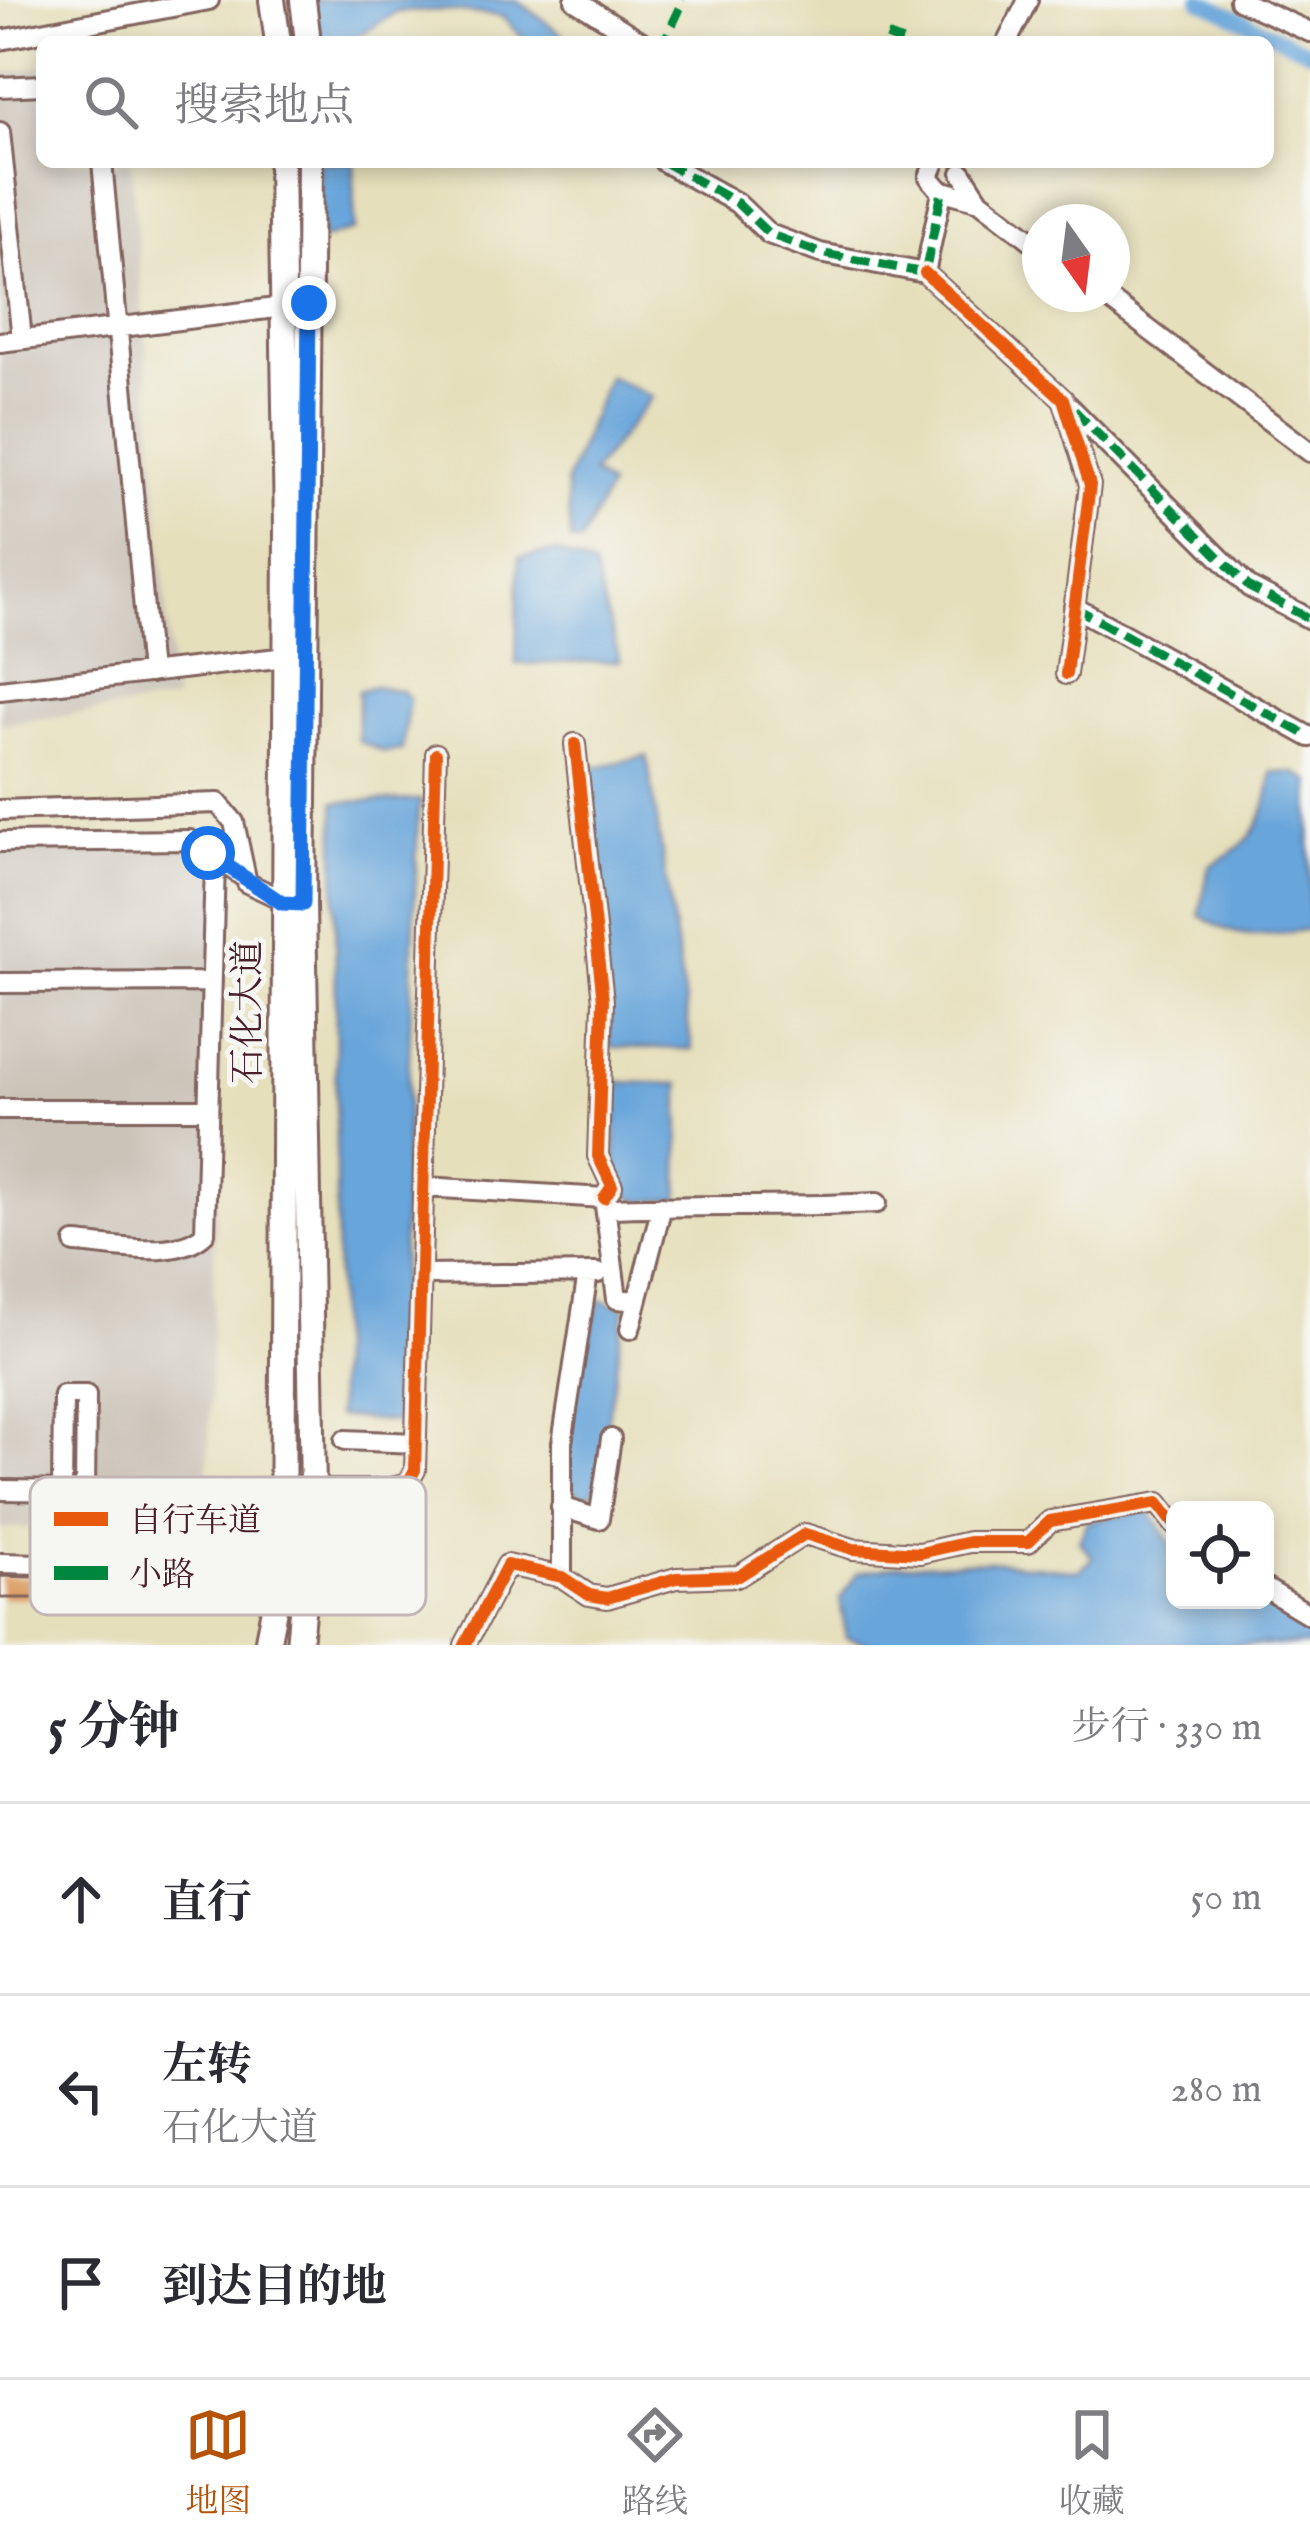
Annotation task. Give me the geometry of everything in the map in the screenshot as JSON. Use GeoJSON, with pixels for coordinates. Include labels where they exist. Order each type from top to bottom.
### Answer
{"type":"FeatureCollection","features":[{"type":"Feature","properties":{"kind":"main road"},"geometry":{"type":"LineString","coordinates":[[272,0],[277,36]]}},
{"type":"Feature","properties":{"kind":"main road"},"geometry":{"type":"LineString","coordinates":[[303,0],[307,36]]}},
{"type":"Feature","properties":{"kind":"main road","name":"石化大道"},"geometry":{"type":"LineString","coordinates":[[281,168],[296,305],[283,1477]]}},
{"type":"Feature","properties":{"kind":"main road","name":"石化大道"},"geometry":{"type":"LineString","coordinates":[[309,168],[296,305],[286,657],[313,1477]]}},
{"type":"Feature","properties":{"kind":"main road","name":"石化大道"},"geometry":{"type":"LineString","coordinates":[[267,1645],[273,1615]]}},
{"type":"Feature","properties":{"kind":"main road","name":"石化大道"},"geometry":{"type":"LineString","coordinates":[[298,1645],[303,1615]]}},
{"type":"Feature","properties":{"kind":"street"},"geometry":{"type":"LineString","coordinates":[[0,40],[209,0]]}},
{"type":"Feature","properties":{"kind":"street"},"geometry":{"type":"LineString","coordinates":[[575,0],[632,36]]}},
{"type":"Feature","properties":{"kind":"street"},"geometry":{"type":"LineString","coordinates":[[1010,36],[1028,0]]}},
{"type":"Feature","properties":{"kind":"street"},"geometry":{"type":"LineString","coordinates":[[1238,0],[1310,32]]}},
{"type":"Feature","properties":{"kind":"street"},"geometry":{"type":"LineString","coordinates":[[0,87],[36,86]]}},
{"type":"Feature","properties":{"kind":"street"},"geometry":{"type":"LineString","coordinates":[[0,132],[22,339]]}},
{"type":"Feature","properties":{"kind":"street"},"geometry":{"type":"LineString","coordinates":[[102,168],[150,673]]}},
{"type":"Feature","properties":{"kind":"street"},"geometry":{"type":"LineString","coordinates":[[675,168],[737,203],[769,234],[820,253],[926,273],[1063,399],[1249,586],[1310,619]]}},
{"type":"Feature","properties":{"kind":"street"},"geometry":{"type":"LineString","coordinates":[[924,168],[940,189],[980,201],[1022,233]]}},
{"type":"Feature","properties":{"kind":"street"},"geometry":{"type":"LineString","coordinates":[[926,273],[940,189],[936,168]]}},
{"type":"Feature","properties":{"kind":"street"},"geometry":{"type":"LineString","coordinates":[[940,189],[957,188],[959,168]]}},
{"type":"Feature","properties":{"kind":"street"},"geometry":{"type":"LineString","coordinates":[[960,168],[980,201]]}},
{"type":"Feature","properties":{"kind":"street"},"geometry":{"type":"LineString","coordinates":[[0,342],[296,305]]}},
{"type":"Feature","properties":{"kind":"street"},"geometry":{"type":"LineString","coordinates":[[1126,312],[1310,452]]}},
{"type":"Feature","properties":{"kind":"street"},"geometry":{"type":"LineString","coordinates":[[1063,399],[1090,485],[1066,674]]}},
{"type":"Feature","properties":{"kind":"street"},"geometry":{"type":"LineString","coordinates":[[1074,607],[1310,737]]}},
{"type":"Feature","properties":{"kind":"street"},"geometry":{"type":"LineString","coordinates":[[0,690],[286,657]]}},
{"type":"Feature","properties":{"kind":"street"},"geometry":{"type":"LineString","coordinates":[[575,744],[603,1001],[598,1156],[612,1186],[607,1203],[617,1298],[637,1301]]}},
{"type":"Feature","properties":{"kind":"street"},"geometry":{"type":"LineString","coordinates":[[411,1477],[415,1470],[422,1275],[436,754]]}},
{"type":"Feature","properties":{"kind":"street"},"geometry":{"type":"LineString","coordinates":[[0,810],[198,800],[218,803],[234,822],[245,878]]}},
{"type":"Feature","properties":{"kind":"street"},"geometry":{"type":"LineString","coordinates":[[0,842],[190,840],[215,862],[292,904]]}},
{"type":"Feature","properties":{"kind":"street"},"geometry":{"type":"LineString","coordinates":[[75,1244],[194,1245],[205,1233],[215,862]]}},
{"type":"Feature","properties":{"kind":"street"},"geometry":{"type":"LineString","coordinates":[[0,982],[212,982]]}},
{"type":"Feature","properties":{"kind":"street"},"geometry":{"type":"LineString","coordinates":[[0,1109],[208,1109]]}},
{"type":"Feature","properties":{"kind":"street"},"geometry":{"type":"LineString","coordinates":[[425,1187],[752,1210],[877,1203]]}},
{"type":"Feature","properties":{"kind":"street"},"geometry":{"type":"LineString","coordinates":[[630,1329],[662,1206]]}},
{"type":"Feature","properties":{"kind":"street"},"geometry":{"type":"LineString","coordinates":[[562,1577],[568,1390],[588,1273]]}},
{"type":"Feature","properties":{"kind":"street"},"geometry":{"type":"LineString","coordinates":[[422,1275],[615,1273]]}},
{"type":"Feature","properties":{"kind":"street"},"geometry":{"type":"LineString","coordinates":[[62,1477],[63,1395],[86,1395],[86,1477]]}},
{"type":"Feature","properties":{"kind":"street"},"geometry":{"type":"LineString","coordinates":[[561,1507],[599,1519],[611,1439]]}},
{"type":"Feature","properties":{"kind":"street"},"geometry":{"type":"LineString","coordinates":[[345,1440],[416,1443]]}},
{"type":"Feature","properties":{"kind":"street"},"geometry":{"type":"LineString","coordinates":[[0,1490],[30,1490]]}},
{"type":"Feature","properties":{"kind":"street"},"geometry":{"type":"LineString","coordinates":[[465,1645],[507,1565],[562,1577],[589,1594],[608,1598],[676,1578],[739,1576],[805,1534],[853,1549],[920,1553],[969,1542],[1028,1542],[1050,1521],[1158,1503],[1166,1513]]}},
{"type":"Feature","properties":{"kind":"street"},"geometry":{"type":"LineString","coordinates":[[1274,1593],[1310,1615]]}},
{"type":"Feature","properties":{"kind":"shaded area"},"geometry":{"type":"Polygon","coordinates":[[[36,67],[36,168],[131,168],[174,701],[0,724],[0,74],[36,67]]]}},
{"type":"Feature","properties":{"kind":"shaded area"},"geometry":{"type":"Polygon","coordinates":[[[227,834],[208,1477],[30,1477],[30,1528],[0,1528],[0,836],[227,834]]]}},
{"type":"Feature","properties":{"kind":"water"},"geometry":{"type":"Polygon","coordinates":[[[314,0],[517,0],[564,36],[521,36],[501,16],[444,10],[397,12],[358,36],[315,36],[314,0]]]}},
{"type":"Feature","properties":{"kind":"water"},"geometry":{"type":"Polygon","coordinates":[[[318,168],[354,168],[354,230],[320,240],[318,168]]]}},
{"type":"Feature","properties":{"kind":"water"},"geometry":{"type":"Polygon","coordinates":[[[608,376],[652,397],[592,473],[609,487],[581,542],[571,541],[566,483],[608,376]]]}},
{"type":"Feature","properties":{"kind":"water"},"geometry":{"type":"Polygon","coordinates":[[[556,552],[593,567],[620,661],[516,664],[519,557],[556,552]]]}},
{"type":"Feature","properties":{"kind":"water"},"geometry":{"type":"Polygon","coordinates":[[[374,686],[402,691],[409,699],[402,750],[384,752],[358,741],[358,691],[374,686]]]}},
{"type":"Feature","properties":{"kind":"water"},"geometry":{"type":"Polygon","coordinates":[[[647,756],[692,1049],[610,1047],[587,769],[647,756]]]}},
{"type":"Feature","properties":{"kind":"water"},"geometry":{"type":"Polygon","coordinates":[[[1272,772],[1295,773],[1310,781],[1310,929],[1266,935],[1227,930],[1200,915],[1209,866],[1237,849],[1255,830],[1272,772]]]}},
{"type":"Feature","properties":{"kind":"water"},"geometry":{"type":"Polygon","coordinates":[[[421,800],[396,1422],[337,1416],[335,802],[421,800]]]}},
{"type":"Feature","properties":{"kind":"water"},"geometry":{"type":"Polygon","coordinates":[[[615,1082],[680,1084],[679,1199],[638,1201],[616,1187],[615,1082]]]}},
{"type":"Feature","properties":{"kind":"water"},"geometry":{"type":"Polygon","coordinates":[[[600,1299],[625,1308],[598,1484],[589,1497],[562,1488],[568,1415],[600,1299]]]}},
{"type":"Feature","properties":{"kind":"water"},"geometry":{"type":"Polygon","coordinates":[[[1148,1510],[1166,1536],[1166,1609],[1274,1609],[1274,1603],[1306,1618],[1310,1645],[875,1645],[846,1637],[840,1599],[857,1573],[898,1565],[990,1561],[1079,1571],[1093,1558],[1079,1541],[1088,1521],[1148,1510]]]}},
{"type":"Feature","properties":{"kind":"building"},"geometry":{"type":"Polygon","coordinates":[[[0,1576],[30,1577],[30,1598],[0,1598],[0,1576]]]}},
{"type":"Feature","properties":{"kind":"waterway"},"geometry":{"type":"LineString","coordinates":[[1200,0],[1310,52]]}},
{"type":"Feature","properties":{"kind":"marked path"},"geometry":{"type":"LineString","coordinates":[[667,36],[684,0]]}},
{"type":"Feature","properties":{"kind":"marked path"},"geometry":{"type":"LineString","coordinates":[[675,168],[737,203],[769,234],[820,253],[925,273],[942,192]]}},
{"type":"Feature","properties":{"kind":"marked path"},"geometry":{"type":"LineString","coordinates":[[1074,410],[1249,587],[1310,619]]}},
{"type":"Feature","properties":{"kind":"marked path"},"geometry":{"type":"LineString","coordinates":[[1074,607],[1310,737]]}},
{"type":"Feature","properties":{"kind":"cycle path"},"geometry":{"type":"LineString","coordinates":[[925,273],[1063,399],[1090,485],[1066,674]]}},
{"type":"Feature","properties":{"kind":"cycle path"},"geometry":{"type":"LineString","coordinates":[[575,744],[603,1001],[598,1156],[612,1186],[604,1198]]}},
{"type":"Feature","properties":{"kind":"cycle path"},"geometry":{"type":"LineString","coordinates":[[411,1477],[415,1470],[436,754]]}},
{"type":"Feature","properties":{"kind":"cycle path"},"geometry":{"type":"LineString","coordinates":[[465,1645],[507,1565],[562,1577],[589,1595],[607,1598],[676,1578],[739,1576],[805,1534],[853,1549],[920,1553],[969,1542],[1028,1542],[1050,1521],[1158,1503],[1166,1513]]}},
{"type":"Feature","properties":{"kind":"route"},"geometry":{"type":"LineString","coordinates":[[208,853],[282,903],[303,904],[309,303]]}}]}
